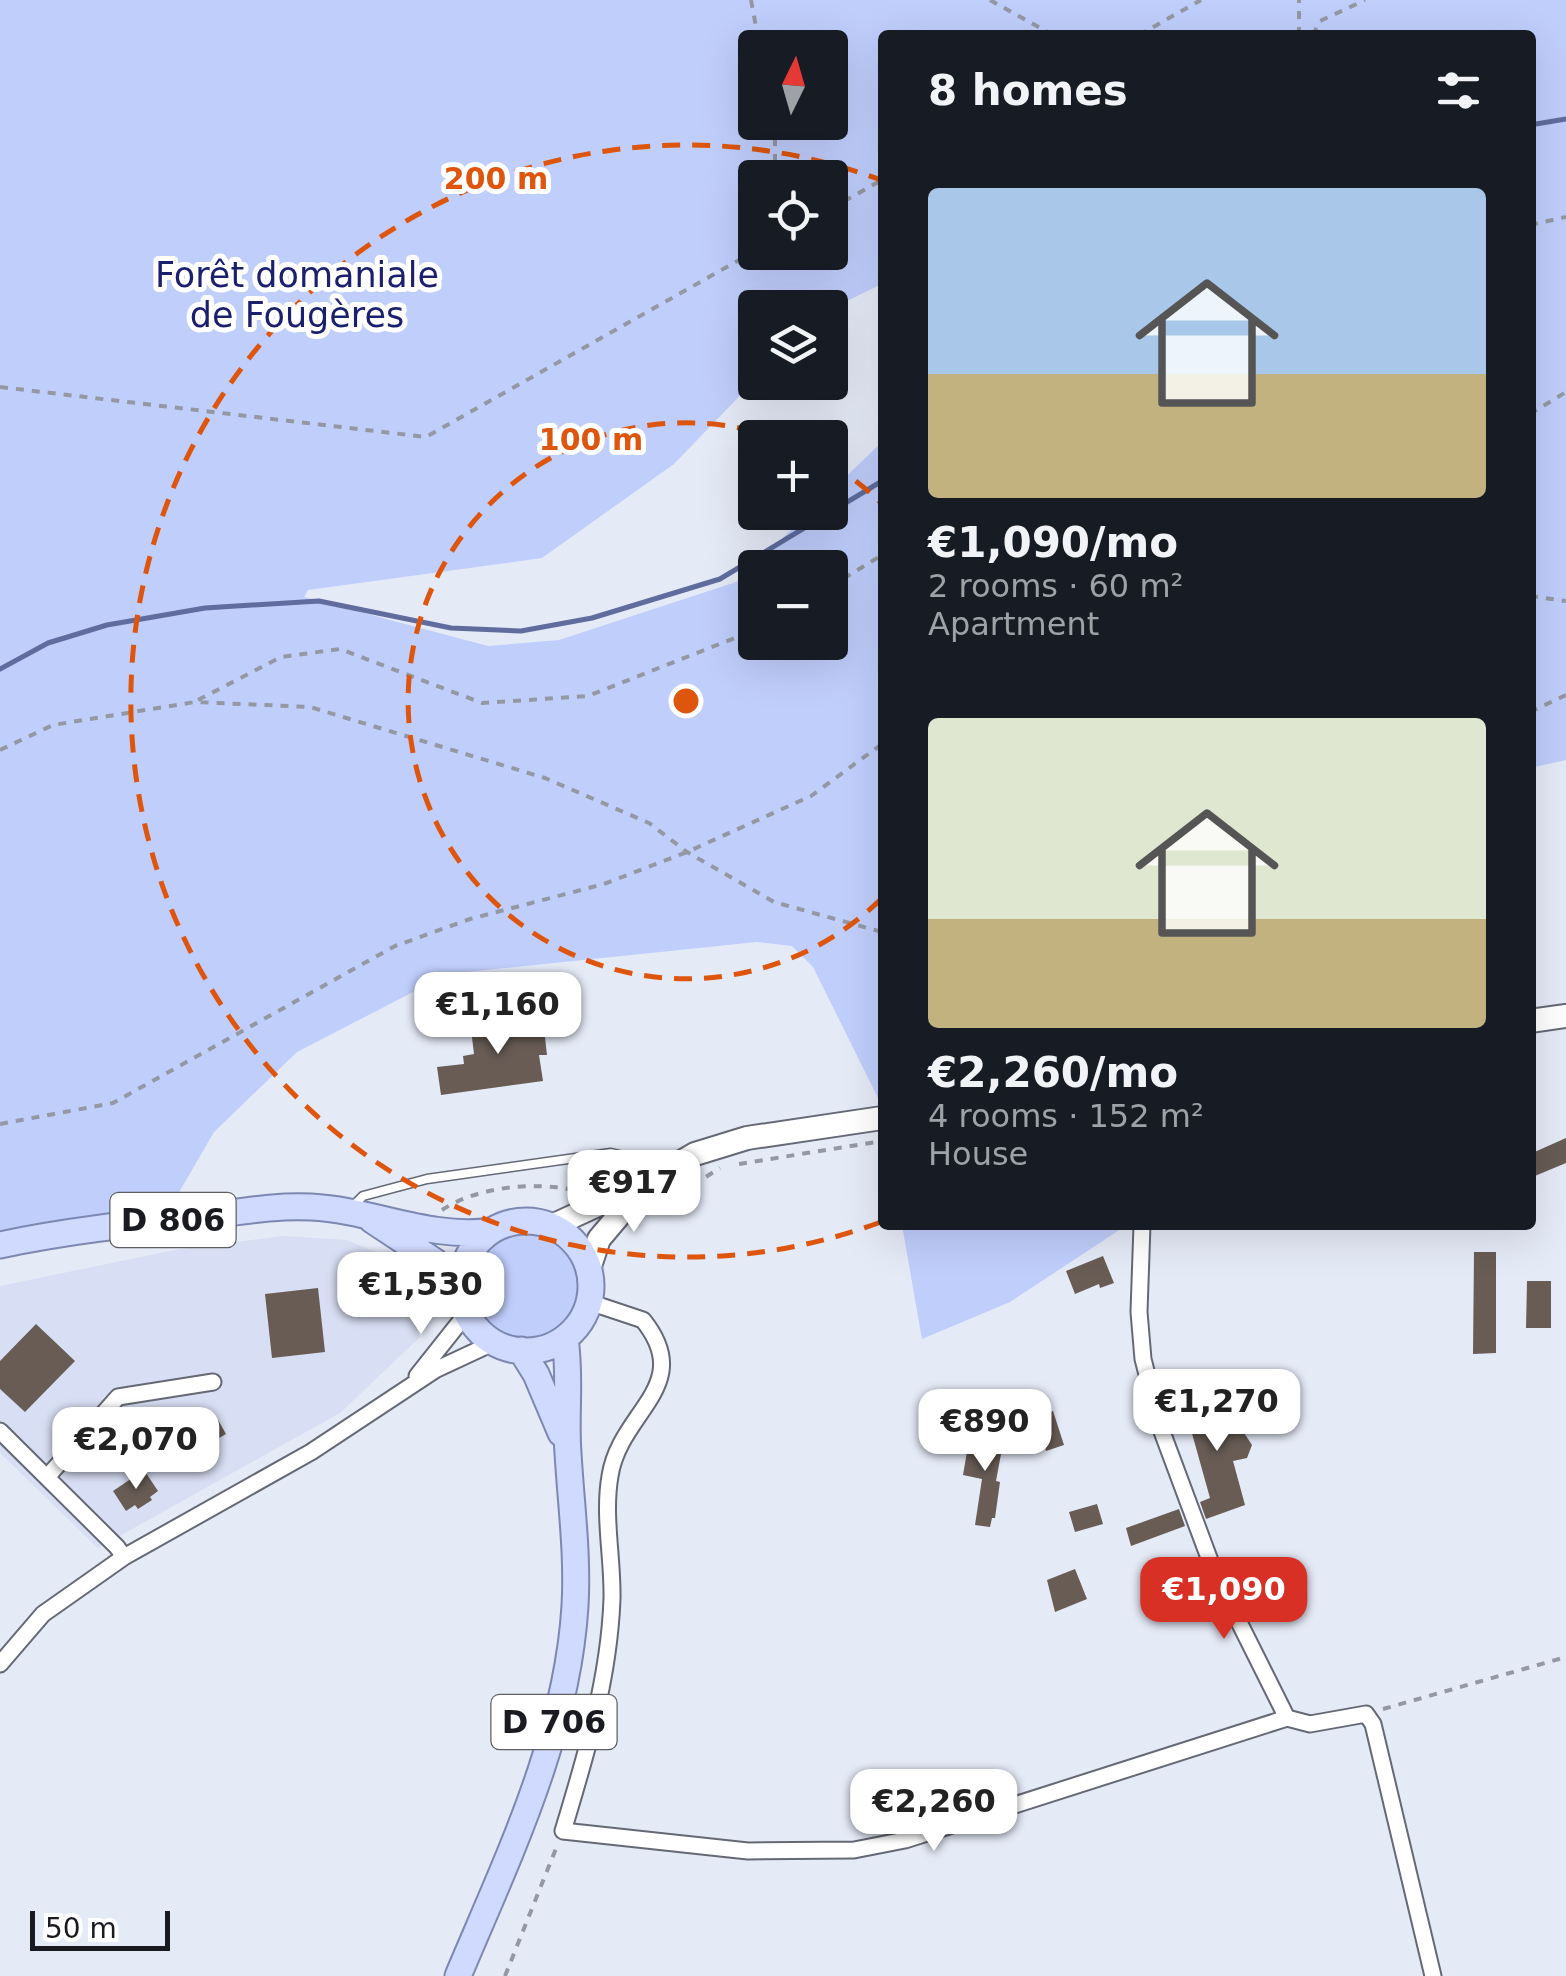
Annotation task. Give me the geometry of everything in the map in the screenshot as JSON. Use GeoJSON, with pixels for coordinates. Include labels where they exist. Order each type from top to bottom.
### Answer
{"type":"FeatureCollection","features":[{"type":"Feature","properties":{"kind":"main road"},"geometry":{"type":"LineString","coordinates":[[1536,1020],[1566,1016]]}},
{"type":"Feature","properties":{"kind":"main road"},"geometry":{"type":"LineString","coordinates":[[647,1182],[599,1239],[589,1270],[589,1302],[580,1322],[565,1339],[548,1347],[521,1350],[484,1335],[467,1313],[462,1286],[467,1260],[491,1232],[515,1222],[552,1226],[647,1182],[695,1154],[747,1138],[878,1119]]}},
{"type":"Feature","properties":{"kind":"main road","name":"D 806"},"geometry":{"type":"LineString","coordinates":[[0,1245],[59,1232],[310,1207],[356,1213],[446,1234],[491,1232]]}},
{"type":"Feature","properties":{"kind":"main road","name":"D 806"},"geometry":{"type":"LineString","coordinates":[[356,1213],[434,1261],[462,1286]]}},
{"type":"Feature","properties":{"kind":"main road"},"geometry":{"type":"LineString","coordinates":[[552,1226],[576,1245],[589,1270]]}},
{"type":"Feature","properties":{"kind":"main road","name":"D 706"},"geometry":{"type":"LineString","coordinates":[[458,1976],[545,1760],[575,1610],[577,1545],[568,1452],[565,1339]]}},
{"type":"Feature","properties":{"kind":"main road","name":"D 706"},"geometry":{"type":"LineString","coordinates":[[521,1350],[536,1374],[568,1452]]}},
{"type":"Feature","properties":{"kind":"street"},"geometry":{"type":"LineString","coordinates":[[1142,1230],[1139,1312],[1143,1359],[1162,1429],[1215,1574],[1287,1718]]}},
{"type":"Feature","properties":{"kind":"street"},"geometry":{"type":"LineString","coordinates":[[589,1302],[643,1320],[663,1353],[661,1380],[630,1425],[616,1452],[609,1478],[612,1598],[605,1665],[591,1740],[563,1831],[748,1852],[854,1850],[906,1840],[1287,1718],[1310,1724],[1366,1714],[1373,1724],[1433,1976]]}},
{"type":"Feature","properties":{"kind":"street"},"geometry":{"type":"LineString","coordinates":[[408,1386],[467,1313]]}},
{"type":"Feature","properties":{"kind":"street"},"geometry":{"type":"LineString","coordinates":[[0,1664],[43,1614],[124,1558],[311,1452],[408,1386],[495,1342]]}},
{"type":"Feature","properties":{"kind":"street"},"geometry":{"type":"LineString","coordinates":[[48,1476],[118,1397],[213,1382]]}},
{"type":"Feature","properties":{"kind":"street"},"geometry":{"type":"LineString","coordinates":[[0,1430],[124,1558]]}},
{"type":"Feature","properties":{"kind":"lane"},"geometry":{"type":"LineString","coordinates":[[356,1213],[363,1196],[428,1179],[611,1153],[631,1158],[647,1182]]}},
{"type":"Feature","properties":{"kind":"path"},"geometry":{"type":"LineString","coordinates":[[751,0],[757,30]]}},
{"type":"Feature","properties":{"kind":"path"},"geometry":{"type":"LineString","coordinates":[[990,0],[1044,30]]}},
{"type":"Feature","properties":{"kind":"path"},"geometry":{"type":"LineString","coordinates":[[1148,30],[1201,0]]}},
{"type":"Feature","properties":{"kind":"path"},"geometry":{"type":"LineString","coordinates":[[1299,0],[1299,30]]}},
{"type":"Feature","properties":{"kind":"path"},"geometry":{"type":"LineString","coordinates":[[1316,30],[1320,21],[1366,0]]}},
{"type":"Feature","properties":{"kind":"path"},"geometry":{"type":"LineString","coordinates":[[848,199],[878,182]]}},
{"type":"Feature","properties":{"kind":"path"},"geometry":{"type":"LineString","coordinates":[[1536,224],[1566,217]]}},
{"type":"Feature","properties":{"kind":"path"},"geometry":{"type":"LineString","coordinates":[[0,387],[426,437],[738,262]]}},
{"type":"Feature","properties":{"kind":"path"},"geometry":{"type":"LineString","coordinates":[[1536,410],[1566,392]]}},
{"type":"Feature","properties":{"kind":"path"},"geometry":{"type":"LineString","coordinates":[[848,577],[878,558]]}},
{"type":"Feature","properties":{"kind":"path"},"geometry":{"type":"LineString","coordinates":[[1536,597],[1566,600]]}},
{"type":"Feature","properties":{"kind":"path"},"geometry":{"type":"LineString","coordinates":[[194,702],[281,657],[340,649],[482,703],[588,696],[738,637]]}},
{"type":"Feature","properties":{"kind":"path"},"geometry":{"type":"LineString","coordinates":[[1536,709],[1566,694]]}},
{"type":"Feature","properties":{"kind":"path"},"geometry":{"type":"LineString","coordinates":[[0,750],[53,725],[194,702],[310,707],[545,778],[649,823],[687,852],[774,902],[878,930]]}},
{"type":"Feature","properties":{"kind":"path"},"geometry":{"type":"LineString","coordinates":[[0,1124],[113,1103],[395,946],[470,919],[604,884],[687,852],[812,796],[878,747]]}},
{"type":"Feature","properties":{"kind":"path"},"geometry":{"type":"LineString","coordinates":[[1366,1714],[1566,1657]]}},
{"type":"Feature","properties":{"kind":"path"},"geometry":{"type":"LineString","coordinates":[[505,1976],[563,1831]]}},
{"type":"Feature","properties":{"kind":"shaded area"},"geometry":{"type":"Polygon","coordinates":[[[283,1236],[346,1240],[381,1254],[395,1275],[420,1337],[340,1413],[98,1548],[0,1453],[0,1286],[175,1250],[283,1236]]]}},
{"type":"Feature","properties":{"kind":"green space","name":"Forêt domaniale de Fougères"},"geometry":{"type":"Polygon","coordinates":[[[0,0],[1566,0],[1566,760],[1536,767],[1536,30],[878,30],[878,286],[848,300],[848,290],[738,290],[738,398],[674,464],[542,558],[308,590],[304,597],[488,646],[559,640],[738,580],[738,660],[848,660],[848,550],[770,550],[791,530],[848,530],[848,475],[878,446],[878,1098],[813,967],[792,946],[757,942],[448,974],[297,1052],[214,1132],[159,1227],[0,1245],[0,0]]]}},
{"type":"Feature","properties":{"kind":"green space"},"geometry":{"type":"Polygon","coordinates":[[[903,1230],[1119,1230],[1010,1302],[922,1339],[903,1230]]]}},
{"type":"Feature","properties":{"kind":"green space"},"geometry":{"type":"Polygon","coordinates":[[[526,1234],[546,1238],[563,1249],[574,1266],[578,1286],[574,1306],[563,1323],[546,1334],[526,1338],[506,1334],[489,1323],[478,1306],[474,1286],[478,1266],[489,1249],[506,1238],[526,1234]]]}},
{"type":"Feature","properties":{"kind":"building"},"geometry":{"type":"Polygon","coordinates":[[[507,1016],[508,1025],[543,1020],[547,1055],[539,1055],[543,1081],[441,1095],[437,1067],[464,1064],[463,1056],[474,1054],[470,1021],[507,1016]]]}},
{"type":"Feature","properties":{"kind":"building"},"geometry":{"type":"Polygon","coordinates":[[[1566,1138],[1566,1163],[1536,1176],[1536,1151],[1566,1138]]]}},
{"type":"Feature","properties":{"kind":"building"},"geometry":{"type":"Polygon","coordinates":[[[1474,1252],[1496,1252],[1496,1353],[1473,1354],[1474,1252]]]}},
{"type":"Feature","properties":{"kind":"building"},"geometry":{"type":"Polygon","coordinates":[[[1103,1256],[1114,1283],[1100,1288],[1099,1284],[1075,1294],[1066,1271],[1103,1256]]]}},
{"type":"Feature","properties":{"kind":"building"},"geometry":{"type":"Polygon","coordinates":[[[1527,1281],[1551,1281],[1551,1328],[1526,1328],[1527,1281]]]}},
{"type":"Feature","properties":{"kind":"building"},"geometry":{"type":"Polygon","coordinates":[[[318,1288],[325,1352],[272,1358],[265,1294],[318,1288]]]}},
{"type":"Feature","properties":{"kind":"building"},"geometry":{"type":"Polygon","coordinates":[[[36,1324],[75,1361],[25,1412],[0,1389],[0,1361],[36,1324]]]}},
{"type":"Feature","properties":{"kind":"building"},"geometry":{"type":"Polygon","coordinates":[[[1201,1389],[1208,1414],[1218,1412],[1220,1420],[1233,1416],[1252,1445],[1247,1458],[1233,1461],[1245,1505],[1206,1519],[1200,1502],[1210,1498],[1181,1394],[1201,1389]]]}},
{"type":"Feature","properties":{"kind":"building"},"geometry":{"type":"Polygon","coordinates":[[[1030,1399],[1034,1417],[1010,1423],[1006,1406],[1030,1399]]]}},
{"type":"Feature","properties":{"kind":"building"},"geometry":{"type":"Polygon","coordinates":[[[1053,1411],[1064,1445],[1046,1451],[1037,1416],[1053,1411]]]}},
{"type":"Feature","properties":{"kind":"building"},"geometry":{"type":"Polygon","coordinates":[[[217,1418],[226,1434],[176,1463],[158,1432],[174,1423],[183,1438],[217,1418]]]}},
{"type":"Feature","properties":{"kind":"building"},"geometry":{"type":"Polygon","coordinates":[[[970,1434],[1004,1438],[996,1481],[1000,1482],[995,1518],[990,1527],[975,1525],[982,1479],[963,1475],[970,1434]]]}},
{"type":"Feature","properties":{"kind":"building"},"geometry":{"type":"Polygon","coordinates":[[[144,1470],[158,1491],[138,1509],[135,1505],[126,1511],[113,1491],[144,1470]]]}},
{"type":"Feature","properties":{"kind":"building"},"geometry":{"type":"Polygon","coordinates":[[[1097,1504],[1103,1524],[1075,1532],[1069,1512],[1097,1504]]]}},
{"type":"Feature","properties":{"kind":"building"},"geometry":{"type":"Polygon","coordinates":[[[1179,1509],[1185,1526],[1131,1546],[1126,1528],[1179,1509]]]}},
{"type":"Feature","properties":{"kind":"building"},"geometry":{"type":"Polygon","coordinates":[[[1075,1569],[1087,1599],[1055,1612],[1047,1580],[1075,1569]]]}},
{"type":"Feature","properties":{"kind":"waterway"},"geometry":{"type":"LineString","coordinates":[[1536,124],[1566,119]]}},
{"type":"Feature","properties":{"kind":"waterway"},"geometry":{"type":"LineString","coordinates":[[0,669],[48,643],[107,625],[205,608],[319,601],[451,628],[521,631],[592,618],[720,579],[878,483]]}}]}
